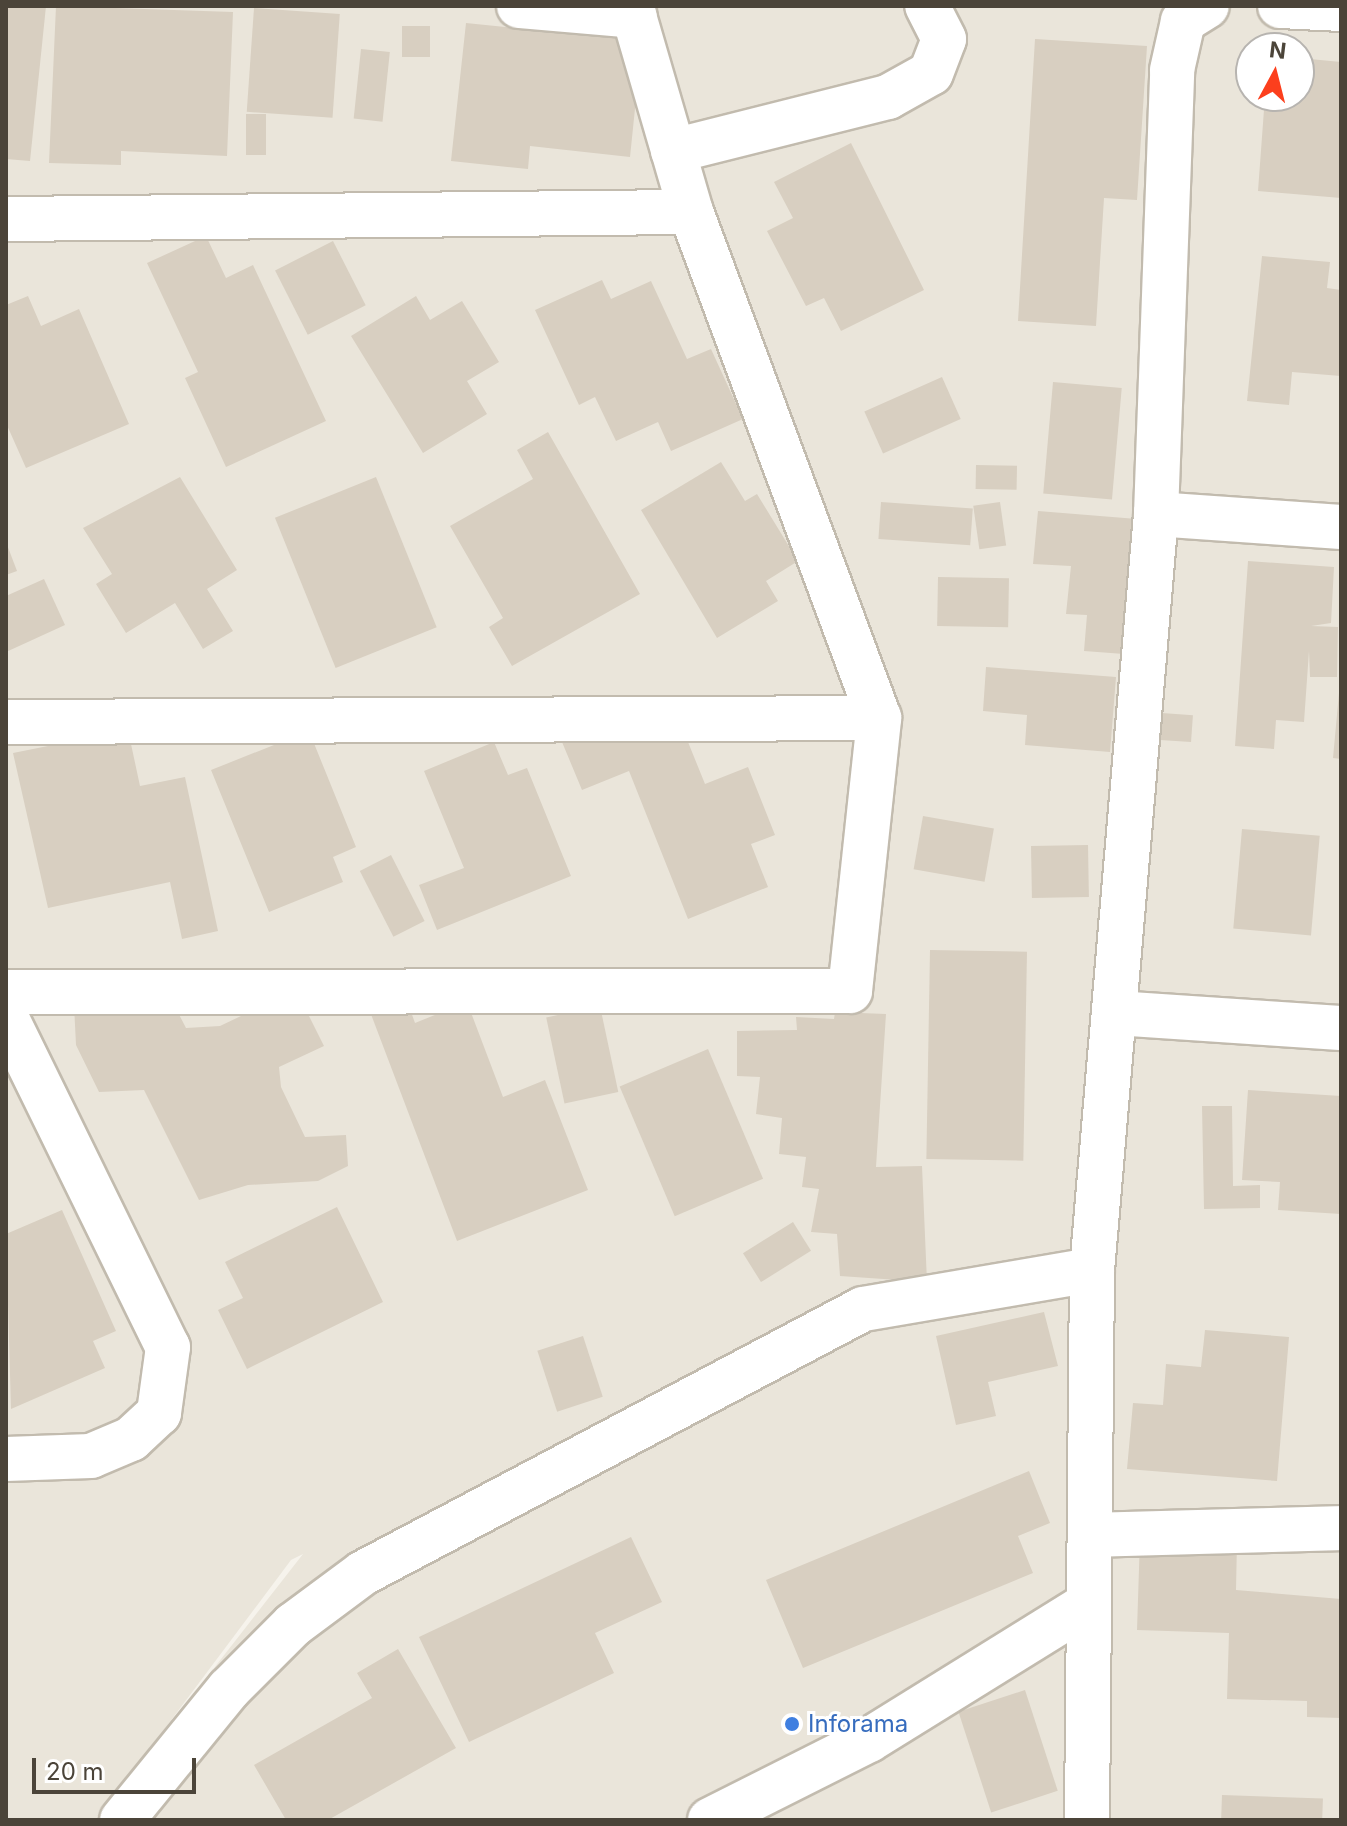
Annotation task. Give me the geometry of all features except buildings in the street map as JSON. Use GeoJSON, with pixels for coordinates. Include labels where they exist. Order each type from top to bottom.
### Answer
{"type":"FeatureCollection","features":[{"type":"Feature","properties":{"kind":"street"},"geometry":{"type":"LineString","coordinates":[[6,992],[850,991],[879,718],[691,212],[633,11],[519,6]]}},
{"type":"Feature","properties":{"kind":"street"},"geometry":{"type":"LineString","coordinates":[[673,151],[888,97],[931,73],[944,39],[927,6]]}},
{"type":"Feature","properties":{"kind":"street"},"geometry":{"type":"LineString","coordinates":[[1087,1820],[1088,1604],[1092,1535],[1092,1270],[1156,514],[1172,70],[1183,21],[1207,6]]}},
{"type":"Feature","properties":{"kind":"street"},"geometry":{"type":"LineString","coordinates":[[1280,6],[1341,9]]}},
{"type":"Feature","properties":{"kind":"street"},"geometry":{"type":"LineString","coordinates":[[6,219],[691,212]]}},
{"type":"Feature","properties":{"kind":"street"},"geometry":{"type":"LineString","coordinates":[[1156,514],[1341,527]]}},
{"type":"Feature","properties":{"kind":"street"},"geometry":{"type":"LineString","coordinates":[[6,722],[879,718]]}},
{"type":"Feature","properties":{"kind":"street"},"geometry":{"type":"LineString","coordinates":[[1115,1013],[1341,1028]]}},
{"type":"Feature","properties":{"kind":"street"},"geometry":{"type":"LineString","coordinates":[[6,1017],[168,1347],[159,1413],[131,1439],[91,1456],[6,1459]]}},
{"type":"Feature","properties":{"kind":"street"},"geometry":{"type":"LineString","coordinates":[[122,1820],[229,1689],[293,1625],[363,1573],[863,1309],[1092,1270]]}},
{"type":"Feature","properties":{"kind":"street"},"geometry":{"type":"LineString","coordinates":[[1092,1535],[1341,1528]]}},
{"type":"Feature","properties":{"kind":"street"},"geometry":{"type":"LineString","coordinates":[[710,1820],[869,1740],[1088,1604]]}},
{"type":"Feature","properties":{"kind":"shaded area"},"geometry":{"type":"Polygon","coordinates":[[[6,6],[1341,6],[1341,1820],[6,1820],[6,6]],[[303,1554],[291,1560],[143,1759],[303,1554]]]}},
{"type":"Feature","properties":{"kind":"place","name":"Inforama"},"geometry":{"type":"Point","coordinates":[792,1724]}}]}
